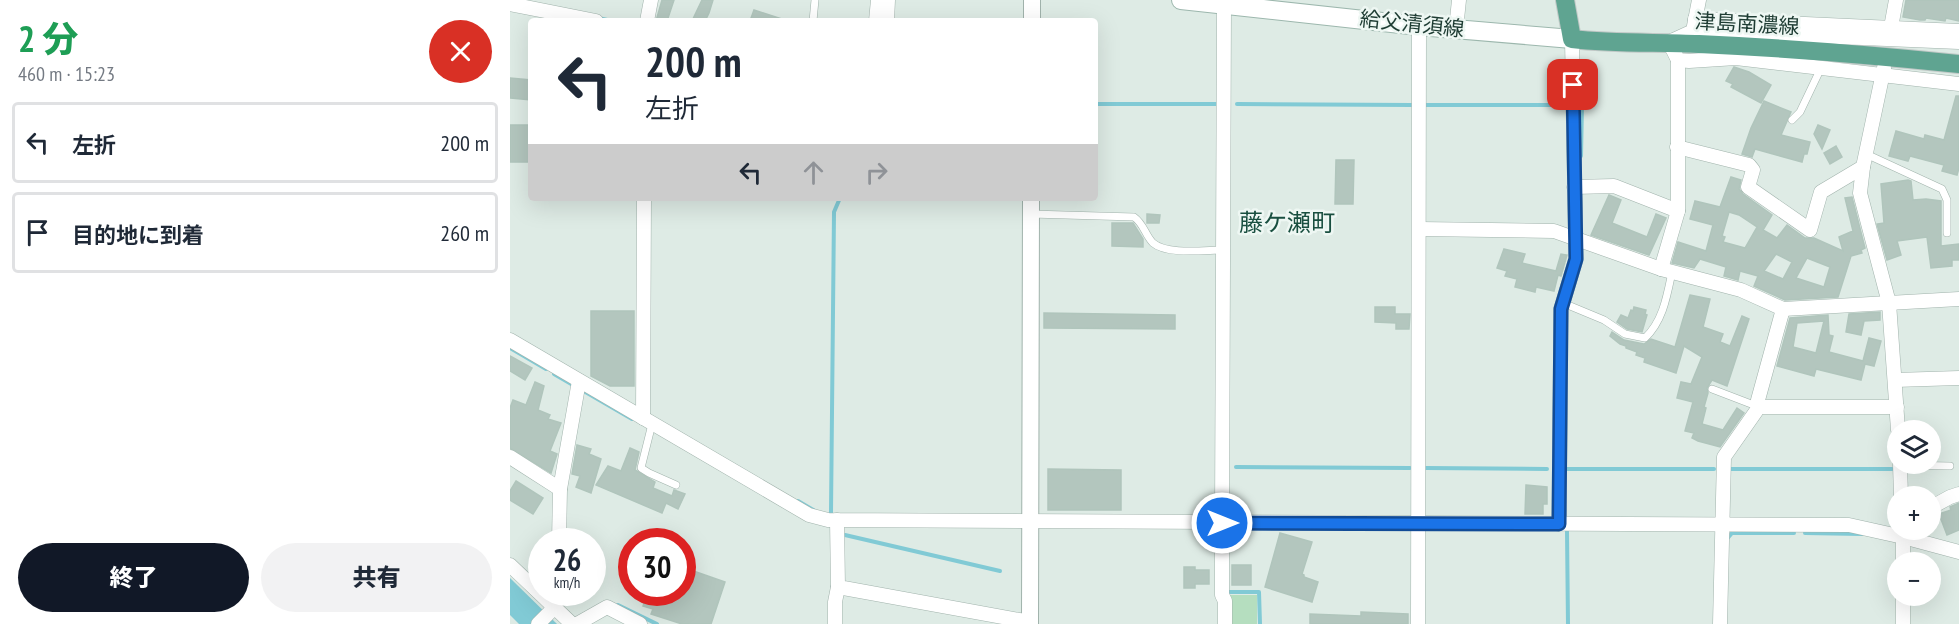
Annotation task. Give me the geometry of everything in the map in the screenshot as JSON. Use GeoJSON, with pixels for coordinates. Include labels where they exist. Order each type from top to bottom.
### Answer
{"type":"FeatureCollection","features":[{"type":"Feature","properties":{"kind":"main road","name":"給父清須線"},"geometry":{"type":"LineString","coordinates":[[1181,0],[1419,26],[1572,39]]}},
{"type":"Feature","properties":{"kind":"main road"},"geometry":{"type":"LineString","coordinates":[[1565,0],[1572,39]]}},
{"type":"Feature","properties":{"kind":"main road","name":"津島南濃線"},"geometry":{"type":"LineString","coordinates":[[1572,39],[1609,43],[1670,42],[1775,48],[1959,64]]}},
{"type":"Feature","properties":{"kind":"street"},"geometry":{"type":"LineString","coordinates":[[648,18],[651,0]]}},
{"type":"Feature","properties":{"kind":"street"},"geometry":{"type":"LineString","coordinates":[[876,18],[878,0]]}},
{"type":"Feature","properties":{"kind":"street"},"geometry":{"type":"LineString","coordinates":[[887,18],[888,0]]}},
{"type":"Feature","properties":{"kind":"street"},"geometry":{"type":"LineString","coordinates":[[1032,0],[1032,18]]}},
{"type":"Feature","properties":{"kind":"street"},"geometry":{"type":"LineString","coordinates":[[1456,29],[1459,0]]}},
{"type":"Feature","properties":{"kind":"street"},"geometry":{"type":"LineString","coordinates":[[1694,25],[1699,0]]}},
{"type":"Feature","properties":{"kind":"street"},"geometry":{"type":"LineString","coordinates":[[1889,37],[1896,0]]}},
{"type":"Feature","properties":{"kind":"street"},"geometry":{"type":"LineString","coordinates":[[510,4],[581,18]]}},
{"type":"Feature","properties":{"kind":"street"},"geometry":{"type":"LineString","coordinates":[[1224,5],[1222,595],[1225,602],[1225,624]]}},
{"type":"Feature","properties":{"kind":"street"},"geometry":{"type":"LineString","coordinates":[[1666,271],[1678,211],[1678,60],[1670,42],[1694,25],[1959,42]]}},
{"type":"Feature","properties":{"kind":"street"},"geometry":{"type":"LineString","coordinates":[[1418,624],[1419,26]]}},
{"type":"Feature","properties":{"kind":"street"},"geometry":{"type":"LineString","coordinates":[[1889,37],[1959,31]]}},
{"type":"Feature","properties":{"kind":"street"},"geometry":{"type":"LineString","coordinates":[[1559,524],[1561,309],[1576,259],[1572,39]]}},
{"type":"Feature","properties":{"kind":"street"},"geometry":{"type":"LineString","coordinates":[[1678,60],[1736,58],[1821,68],[1883,72],[1959,84]]}},
{"type":"Feature","properties":{"kind":"street"},"geometry":{"type":"LineString","coordinates":[[1883,72],[1860,193],[1889,303],[1898,420]]}},
{"type":"Feature","properties":{"kind":"street"},"geometry":{"type":"LineString","coordinates":[[1677,147],[1749,165],[1753,170],[1748,187],[1810,230],[1821,192],[1865,160]]}},
{"type":"Feature","properties":{"kind":"street"},"geometry":{"type":"LineString","coordinates":[[1574,187],[1614,186],[1678,211]]}},
{"type":"Feature","properties":{"kind":"street"},"geometry":{"type":"LineString","coordinates":[[644,201],[648,421]]}},
{"type":"Feature","properties":{"kind":"street"},"geometry":{"type":"LineString","coordinates":[[838,587],[1030,623],[1031,206]]}},
{"type":"Feature","properties":{"kind":"street"},"geometry":{"type":"LineString","coordinates":[[1420,229],[1554,231],[1666,271],[1741,290],[1783,309],[1959,299]]}},
{"type":"Feature","properties":{"kind":"street"},"geometry":{"type":"LineString","coordinates":[[1720,624],[1724,457],[1759,406],[1758,400],[1783,309]]}},
{"type":"Feature","properties":{"kind":"street"},"geometry":{"type":"LineString","coordinates":[[510,340],[809,515],[837,520],[1849,525],[1887,531]]}},
{"type":"Feature","properties":{"kind":"street"},"geometry":{"type":"LineString","coordinates":[[1895,380],[1959,378]]}},
{"type":"Feature","properties":{"kind":"street"},"geometry":{"type":"LineString","coordinates":[[559,528],[560,489],[579,381]]}},
{"type":"Feature","properties":{"kind":"street"},"geometry":{"type":"LineString","coordinates":[[1759,406],[1897,407]]}},
{"type":"Feature","properties":{"kind":"street"},"geometry":{"type":"LineString","coordinates":[[510,457],[560,489]]}},
{"type":"Feature","properties":{"kind":"street"},"geometry":{"type":"LineString","coordinates":[[1941,502],[1959,494]]}},
{"type":"Feature","properties":{"kind":"street"},"geometry":{"type":"LineString","coordinates":[[835,624],[838,587],[837,520]]}},
{"type":"Feature","properties":{"kind":"street"},"geometry":{"type":"LineString","coordinates":[[1924,540],[1959,552]]}},
{"type":"Feature","properties":{"kind":"street"},"geometry":{"type":"LineString","coordinates":[[510,565],[552,610],[572,624]]}},
{"type":"Feature","properties":{"kind":"street"},"geometry":{"type":"LineString","coordinates":[[538,624],[553,606]]}},
{"type":"Feature","properties":{"kind":"street"},"geometry":{"type":"LineString","coordinates":[[1903,606],[1903,624]]}},
{"type":"Feature","properties":{"kind":"street"},"geometry":{"type":"LineString","coordinates":[[577,624],[608,607],[640,624]]}},
{"type":"Feature","properties":{"kind":"lane"},"geometry":{"type":"LineString","coordinates":[[813,18],[815,0]]}},
{"type":"Feature","properties":{"kind":"lane"},"geometry":{"type":"LineString","coordinates":[[1792,120],[1800,112],[1821,68]]}},
{"type":"Feature","properties":{"kind":"lane"},"geometry":{"type":"LineString","coordinates":[[1865,160],[1942,189],[1947,200],[1947,233]]}},
{"type":"Feature","properties":{"kind":"lane"},"geometry":{"type":"LineString","coordinates":[[1031,206],[1134,217],[1141,222],[1152,242],[1168,250],[1223,250]]}},
{"type":"Feature","properties":{"kind":"lane"},"geometry":{"type":"LineString","coordinates":[[1563,303],[1604,320],[1625,334],[1645,338],[1654,329],[1664,307],[1666,271]]}},
{"type":"Feature","properties":{"kind":"lane"},"geometry":{"type":"LineString","coordinates":[[1712,389],[1759,406]]}},
{"type":"Feature","properties":{"kind":"lane"},"geometry":{"type":"LineString","coordinates":[[648,421],[641,468],[676,485]]}},
{"type":"Feature","properties":{"kind":"lane"},"geometry":{"type":"LineString","coordinates":[[1941,465],[1950,465]]}},
{"type":"Feature","properties":{"kind":"green space"},"geometry":{"type":"Polygon","coordinates":[[[1228,595],[1257,595],[1257,624],[1228,624],[1228,595]]]}},
{"type":"Feature","properties":{"kind":"water"},"geometry":{"type":"Polygon","coordinates":[[[510,578],[528,596],[528,606],[539,606],[557,624],[519,624],[510,615],[510,578]]]}},
{"type":"Feature","properties":{"kind":"building"},"geometry":{"type":"Polygon","coordinates":[[[662,0],[674,0],[668,18],[657,18],[662,0]]]}},
{"type":"Feature","properties":{"kind":"building"},"geometry":{"type":"Polygon","coordinates":[[[702,0],[713,0],[706,18],[693,18],[702,0]]]}},
{"type":"Feature","properties":{"kind":"building"},"geometry":{"type":"Polygon","coordinates":[[[1906,0],[1959,0],[1959,21],[1946,18],[1945,21],[1903,17],[1906,0]]]}},
{"type":"Feature","properties":{"kind":"building"},"geometry":{"type":"Polygon","coordinates":[[[754,10],[779,18],[751,18],[754,10]]]}},
{"type":"Feature","properties":{"kind":"building"},"geometry":{"type":"Polygon","coordinates":[[[1734,67],[1749,72],[1771,85],[1761,103],[1731,87],[1733,84],[1726,81],[1734,67]]]}},
{"type":"Feature","properties":{"kind":"building"},"geometry":{"type":"Polygon","coordinates":[[[510,78],[528,80],[528,100],[510,98],[510,78]]]}},
{"type":"Feature","properties":{"kind":"building"},"geometry":{"type":"Polygon","coordinates":[[[1956,96],[1959,96],[1959,168],[1957,175],[1942,171],[1944,165],[1910,156],[1908,161],[1889,156],[1896,131],[1924,139],[1925,135],[1944,140],[1956,96]]]}},
{"type":"Feature","properties":{"kind":"building"},"geometry":{"type":"Polygon","coordinates":[[[1764,101],[1791,112],[1781,135],[1810,142],[1802,162],[1755,149],[1752,157],[1742,154],[1764,101]]]}},
{"type":"Feature","properties":{"kind":"building"},"geometry":{"type":"Polygon","coordinates":[[[510,125],[528,125],[528,162],[510,162],[510,125]]]}},
{"type":"Feature","properties":{"kind":"building"},"geometry":{"type":"Polygon","coordinates":[[[1818,125],[1830,130],[1822,149],[1814,134],[1818,125]]]}},
{"type":"Feature","properties":{"kind":"building"},"geometry":{"type":"Polygon","coordinates":[[[1836,146],[1842,157],[1830,164],[1824,153],[1836,146]]]}},
{"type":"Feature","properties":{"kind":"building"},"geometry":{"type":"Polygon","coordinates":[[[1336,160],[1354,160],[1353,204],[1335,204],[1336,160]]]}},
{"type":"Feature","properties":{"kind":"building"},"geometry":{"type":"Polygon","coordinates":[[[1731,177],[1741,180],[1739,189],[1743,194],[1772,215],[1763,230],[1777,238],[1787,225],[1805,238],[1814,238],[1843,251],[1839,237],[1853,231],[1845,198],[1852,197],[1865,248],[1861,250],[1862,253],[1851,256],[1838,297],[1785,300],[1754,286],[1758,276],[1740,271],[1738,280],[1724,276],[1726,267],[1700,259],[1694,268],[1672,263],[1678,242],[1706,251],[1713,225],[1690,219],[1695,201],[1720,207],[1731,177]],[[1729,212],[1722,236],[1725,237],[1723,242],[1745,248],[1757,227],[1739,215],[1729,212]],[[1776,254],[1764,271],[1783,279],[1792,262],[1776,254]],[[1807,258],[1796,278],[1824,287],[1830,267],[1807,258]]]}},
{"type":"Feature","properties":{"kind":"building"},"geometry":{"type":"Polygon","coordinates":[[[1911,181],[1913,200],[1941,201],[1941,246],[1959,244],[1959,260],[1952,260],[1952,266],[1931,268],[1927,237],[1897,241],[1901,255],[1887,260],[1877,224],[1884,223],[1881,184],[1911,181]]]}},
{"type":"Feature","properties":{"kind":"building"},"geometry":{"type":"Polygon","coordinates":[[[1609,195],[1621,200],[1612,223],[1647,237],[1656,214],[1666,218],[1649,255],[1591,235],[1609,195]]]}},
{"type":"Feature","properties":{"kind":"building"},"geometry":{"type":"Polygon","coordinates":[[[1147,214],[1160,215],[1159,223],[1147,223],[1147,214]]]}},
{"type":"Feature","properties":{"kind":"building"},"geometry":{"type":"Polygon","coordinates":[[[1112,223],[1133,223],[1143,239],[1143,247],[1112,246],[1112,223]]]}},
{"type":"Feature","properties":{"kind":"building"},"geometry":{"type":"Polygon","coordinates":[[[1504,249],[1525,254],[1522,263],[1556,271],[1561,254],[1567,255],[1554,291],[1536,287],[1535,292],[1515,287],[1517,279],[1505,276],[1507,271],[1497,268],[1504,249]]]}},
{"type":"Feature","properties":{"kind":"building"},"geometry":{"type":"Polygon","coordinates":[[[1690,295],[1710,299],[1703,327],[1723,334],[1720,342],[1730,346],[1742,316],[1749,319],[1727,386],[1712,380],[1707,388],[1702,424],[1723,430],[1737,408],[1744,413],[1720,447],[1698,441],[1692,438],[1694,433],[1685,431],[1693,402],[1677,398],[1681,382],[1691,384],[1702,357],[1684,346],[1676,373],[1644,362],[1645,358],[1636,355],[1637,352],[1626,348],[1610,336],[1612,332],[1624,340],[1644,344],[1651,339],[1675,347],[1690,295]]]}},
{"type":"Feature","properties":{"kind":"building"},"geometry":{"type":"Polygon","coordinates":[[[1375,307],[1395,307],[1395,314],[1410,314],[1409,329],[1396,329],[1396,323],[1375,322],[1375,307]]]}},
{"type":"Feature","properties":{"kind":"building"},"geometry":{"type":"Polygon","coordinates":[[[1634,307],[1646,310],[1647,315],[1642,332],[1627,329],[1617,322],[1621,315],[1628,318],[1634,307]]]}},
{"type":"Feature","properties":{"kind":"building"},"geometry":{"type":"Polygon","coordinates":[[[591,311],[634,311],[634,386],[610,386],[591,376],[591,311]]]}},
{"type":"Feature","properties":{"kind":"building"},"geometry":{"type":"Polygon","coordinates":[[[1880,312],[1880,320],[1864,321],[1861,335],[1846,332],[1849,314],[1880,312]]]}},
{"type":"Feature","properties":{"kind":"building"},"geometry":{"type":"Polygon","coordinates":[[[1044,313],[1175,315],[1175,329],[1044,328],[1044,313]]]}},
{"type":"Feature","properties":{"kind":"building"},"geometry":{"type":"Polygon","coordinates":[[[1828,315],[1829,335],[1833,336],[1829,352],[1863,361],[1869,338],[1881,341],[1874,366],[1865,364],[1861,380],[1816,369],[1814,376],[1777,366],[1790,318],[1828,315]],[[1824,321],[1797,323],[1793,347],[1816,353],[1824,321]]]}},
{"type":"Feature","properties":{"kind":"building"},"geometry":{"type":"Polygon","coordinates":[[[510,356],[532,368],[525,380],[510,371],[510,356]]]}},
{"type":"Feature","properties":{"kind":"building"},"geometry":{"type":"Polygon","coordinates":[[[535,382],[544,386],[538,410],[550,415],[548,419],[561,423],[550,451],[557,454],[551,473],[510,448],[510,408],[513,400],[526,405],[535,382]]]}},
{"type":"Feature","properties":{"kind":"building"},"geometry":{"type":"Polygon","coordinates":[[[577,445],[591,449],[589,454],[601,459],[591,493],[576,487],[580,476],[572,474],[577,445]]]}},
{"type":"Feature","properties":{"kind":"building"},"geometry":{"type":"Polygon","coordinates":[[[630,448],[639,452],[635,470],[655,482],[653,488],[672,496],[674,490],[685,494],[678,509],[666,503],[662,513],[596,485],[608,466],[621,471],[630,448]]]}},
{"type":"Feature","properties":{"kind":"building"},"geometry":{"type":"Polygon","coordinates":[[[1048,469],[1121,470],[1121,510],[1048,510],[1048,469]]]}},
{"type":"Feature","properties":{"kind":"building"},"geometry":{"type":"Polygon","coordinates":[[[516,481],[543,498],[533,514],[510,500],[510,491],[516,481]]]}},
{"type":"Feature","properties":{"kind":"building"},"geometry":{"type":"Polygon","coordinates":[[[1526,485],[1547,487],[1547,504],[1543,504],[1543,514],[1525,514],[1526,485]]]}},
{"type":"Feature","properties":{"kind":"building"},"geometry":{"type":"Polygon","coordinates":[[[1959,503],[1959,530],[1947,535],[1941,513],[1951,510],[1950,507],[1959,503]]]}},
{"type":"Feature","properties":{"kind":"building"},"geometry":{"type":"Polygon","coordinates":[[[1280,533],[1312,542],[1302,574],[1318,582],[1312,602],[1265,587],[1280,533]]]}},
{"type":"Feature","properties":{"kind":"building"},"geometry":{"type":"Polygon","coordinates":[[[1232,565],[1251,565],[1251,585],[1232,585],[1232,565]]]}},
{"type":"Feature","properties":{"kind":"building"},"geometry":{"type":"Polygon","coordinates":[[[1184,567],[1209,570],[1209,584],[1195,584],[1195,588],[1184,588],[1184,567]]]}},
{"type":"Feature","properties":{"kind":"building"},"geometry":{"type":"Polygon","coordinates":[[[696,572],[725,582],[711,624],[682,624],[651,614],[653,609],[643,606],[696,606],[696,572]]]}},
{"type":"Feature","properties":{"kind":"building"},"geometry":{"type":"Polygon","coordinates":[[[1361,612],[1408,614],[1408,624],[1310,624],[1310,614],[1361,616],[1361,612]]]}},
{"type":"Feature","properties":{"kind":"waterway"},"geometry":{"type":"LineString","coordinates":[[1098,104],[1217,104]]}},
{"type":"Feature","properties":{"kind":"waterway"},"geometry":{"type":"LineString","coordinates":[[1237,104],[1412,105]]}},
{"type":"Feature","properties":{"kind":"waterway"},"geometry":{"type":"LineString","coordinates":[[1426,105],[1568,105]]}},
{"type":"Feature","properties":{"kind":"waterway"},"geometry":{"type":"LineString","coordinates":[[1581,156],[1582,105]]}},
{"type":"Feature","properties":{"kind":"waterway"},"geometry":{"type":"LineString","coordinates":[[831,513],[834,212],[839,201]]}},
{"type":"Feature","properties":{"kind":"waterway"},"geometry":{"type":"LineString","coordinates":[[510,348],[546,369]]}},
{"type":"Feature","properties":{"kind":"waterway"},"geometry":{"type":"LineString","coordinates":[[554,374],[573,385]]}},
{"type":"Feature","properties":{"kind":"waterway"},"geometry":{"type":"LineString","coordinates":[[582,390],[632,419]]}},
{"type":"Feature","properties":{"kind":"waterway"},"geometry":{"type":"LineString","coordinates":[[1236,467],[1410,468]]}},
{"type":"Feature","properties":{"kind":"waterway"},"geometry":{"type":"LineString","coordinates":[[1425,468],[1547,469]]}},
{"type":"Feature","properties":{"kind":"waterway"},"geometry":{"type":"LineString","coordinates":[[1566,469],[1714,469]]}},
{"type":"Feature","properties":{"kind":"waterway"},"geometry":{"type":"LineString","coordinates":[[1727,469],[1887,469]]}},
{"type":"Feature","properties":{"kind":"waterway"},"geometry":{"type":"LineString","coordinates":[[798,501],[815,511]]}},
{"type":"Feature","properties":{"kind":"waterway"},"geometry":{"type":"LineString","coordinates":[[1567,531],[1568,624]]}},
{"type":"Feature","properties":{"kind":"waterway"},"geometry":{"type":"LineString","coordinates":[[1726,540],[1732,533],[1794,533]]}},
{"type":"Feature","properties":{"kind":"waterway"},"geometry":{"type":"LineString","coordinates":[[1805,533],[1862,534]]}},
{"type":"Feature","properties":{"kind":"waterway"},"geometry":{"type":"LineString","coordinates":[[845,535],[1000,571]]}},
{"type":"Feature","properties":{"kind":"waterway"},"geometry":{"type":"LineString","coordinates":[[1227,590],[1227,592],[1259,592],[1260,624]]}},
{"type":"Feature","properties":{"kind":"waterway"},"geometry":{"type":"LineString","coordinates":[[620,606],[657,624]]}},
{"type":"Feature","properties":{"kind":"district","name":"藤ケ瀬町"},"geometry":{"type":"Point","coordinates":[1287,223]}},
{"type":"Feature","properties":{"kind":"route"},"geometry":{"type":"LineString","coordinates":[[1222,523],[1559,524],[1561,309],[1576,259],[1573,85]]}}]}
